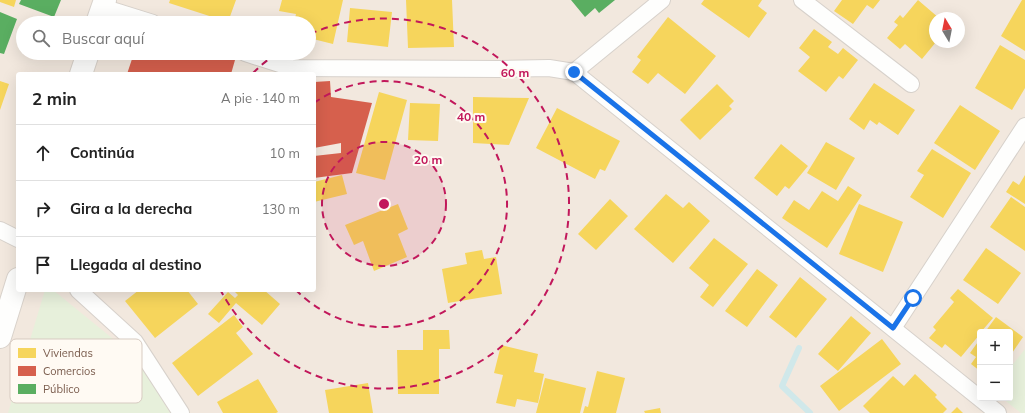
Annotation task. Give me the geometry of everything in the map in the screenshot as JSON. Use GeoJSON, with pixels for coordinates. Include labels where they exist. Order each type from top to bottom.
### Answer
{"type":"FeatureCollection","features":[{"type":"Feature","properties":{"kind":"main road"},"geometry":{"type":"LineString","coordinates":[[83,72],[86,60]]}},
{"type":"Feature","properties":{"kind":"main road"},"geometry":{"type":"LineString","coordinates":[[0,337],[16,285]]}},
{"type":"Feature","properties":{"kind":"street"},"geometry":{"type":"LineString","coordinates":[[574,72],[662,0]]}},
{"type":"Feature","properties":{"kind":"street"},"geometry":{"type":"LineString","coordinates":[[802,0],[912,84]]}},
{"type":"Feature","properties":{"kind":"street"},"geometry":{"type":"LineString","coordinates":[[101,10],[125,16]]}},
{"type":"Feature","properties":{"kind":"street"},"geometry":{"type":"LineString","coordinates":[[267,60],[292,68],[549,68],[574,72],[998,413]]}},
{"type":"Feature","properties":{"kind":"street"},"geometry":{"type":"LineString","coordinates":[[893,328],[1025,126]]}},
{"type":"Feature","properties":{"kind":"street"},"geometry":{"type":"LineString","coordinates":[[0,230],[16,238]]}},
{"type":"Feature","properties":{"kind":"street"},"geometry":{"type":"LineString","coordinates":[[80,292],[132,339]]}},
{"type":"Feature","properties":{"kind":"street"},"geometry":{"type":"LineString","coordinates":[[142,353],[181,413]]}},
{"type":"Feature","properties":{"kind":"shaded area"},"geometry":{"type":"Polygon","coordinates":[[[0,0],[1025,0],[1025,413],[0,413],[0,0]]]}},
{"type":"Feature","properties":{"kind":"green space"},"geometry":{"type":"Polygon","coordinates":[[[44,292],[55,292],[113,339],[30,339],[44,292]]]}},
{"type":"Feature","properties":{"kind":"green space"},"geometry":{"type":"Polygon","coordinates":[[[1025,349],[1025,413],[1021,413],[1006,401],[1013,401],[1013,364],[1025,349]]]}},
{"type":"Feature","properties":{"kind":"green space"},"geometry":{"type":"Polygon","coordinates":[[[142,365],[170,413],[8,413],[11,403],[142,403],[142,365]]]}},
{"type":"Feature","properties":{"kind":"building: Viviendas"},"geometry":{"type":"Polygon","coordinates":[[[0,0],[16,0],[14,7],[0,2],[0,0]]]}},
{"type":"Feature","properties":{"kind":"building: Viviendas"},"geometry":{"type":"Polygon","coordinates":[[[170,0],[236,0],[230,16],[209,16],[169,3],[170,0]]]}},
{"type":"Feature","properties":{"kind":"building: Viviendas"},"geometry":{"type":"Polygon","coordinates":[[[282,0],[343,0],[333,44],[316,40],[316,16],[296,16],[296,14],[279,11],[282,0]]]}},
{"type":"Feature","properties":{"kind":"building: Viviendas"},"geometry":{"type":"Polygon","coordinates":[[[406,0],[452,0],[454,47],[408,48],[406,0]]]}},
{"type":"Feature","properties":{"kind":"building: Viviendas"},"geometry":{"type":"Polygon","coordinates":[[[704,0],[762,0],[758,6],[767,13],[749,38],[701,4],[704,0]]]}},
{"type":"Feature","properties":{"kind":"building: Viviendas"},"geometry":{"type":"Polygon","coordinates":[[[842,0],[880,0],[873,9],[867,5],[853,24],[834,11],[842,0]]]}},
{"type":"Feature","properties":{"kind":"building: Viviendas"},"geometry":{"type":"Polygon","coordinates":[[[918,0],[932,12],[929,12],[929,48],[931,48],[922,59],[905,44],[900,49],[887,38],[898,25],[894,22],[900,15],[903,18],[918,0]]]}},
{"type":"Feature","properties":{"kind":"building: Viviendas"},"geometry":{"type":"Polygon","coordinates":[[[1022,0],[1025,0],[1025,51],[1001,36],[1022,0]]]}},
{"type":"Feature","properties":{"kind":"building: Viviendas"},"geometry":{"type":"Polygon","coordinates":[[[350,8],[392,12],[388,47],[347,42],[350,8]]]}},
{"type":"Feature","properties":{"kind":"building: Viviendas"},"geometry":{"type":"Polygon","coordinates":[[[668,17],[716,56],[685,94],[658,73],[648,84],[632,72],[641,60],[637,57],[668,17]]]}},
{"type":"Feature","properties":{"kind":"building: Viviendas"},"geometry":{"type":"Polygon","coordinates":[[[814,29],[832,42],[828,47],[838,54],[843,48],[858,60],[843,79],[839,76],[826,92],[798,71],[810,57],[799,48],[814,29]]]}},
{"type":"Feature","properties":{"kind":"building: Viviendas"},"geometry":{"type":"Polygon","coordinates":[[[1000,45],[1025,60],[1025,88],[1012,110],[975,88],[1000,45]]]}},
{"type":"Feature","properties":{"kind":"building: Viviendas"},"geometry":{"type":"Polygon","coordinates":[[[0,81],[9,84],[0,110],[0,81]]]}},
{"type":"Feature","properties":{"kind":"building: Viviendas"},"geometry":{"type":"Polygon","coordinates":[[[874,83],[915,110],[898,135],[879,122],[877,125],[870,120],[864,130],[849,119],[874,83]]]}},
{"type":"Feature","properties":{"kind":"building: Viviendas"},"geometry":{"type":"Polygon","coordinates":[[[717,84],[734,101],[729,106],[732,109],[700,140],[680,120],[717,84]]]}},
{"type":"Feature","properties":{"kind":"building: Viviendas"},"geometry":{"type":"Polygon","coordinates":[[[379,92],[407,100],[385,180],[356,173],[379,92]]]}},
{"type":"Feature","properties":{"kind":"building: Viviendas"},"geometry":{"type":"Polygon","coordinates":[[[473,97],[529,98],[509,145],[473,143],[473,97]]]}},
{"type":"Feature","properties":{"kind":"building: Viviendas"},"geometry":{"type":"Polygon","coordinates":[[[410,103],[440,104],[438,141],[408,140],[410,103]]]}},
{"type":"Feature","properties":{"kind":"building: Viviendas"},"geometry":{"type":"Polygon","coordinates":[[[960,105],[1000,131],[975,170],[934,143],[960,105]]]}},
{"type":"Feature","properties":{"kind":"building: Viviendas"},"geometry":{"type":"Polygon","coordinates":[[[557,108],[620,141],[605,171],[600,169],[595,179],[536,148],[557,108]]]}},
{"type":"Feature","properties":{"kind":"building: Viviendas"},"geometry":{"type":"Polygon","coordinates":[[[826,142],[855,158],[836,190],[807,173],[826,142]]]}},
{"type":"Feature","properties":{"kind":"building: Viviendas"},"geometry":{"type":"Polygon","coordinates":[[[781,144],[808,166],[789,189],[785,186],[777,196],[754,178],[781,144]]]}},
{"type":"Feature","properties":{"kind":"building: Viviendas"},"geometry":{"type":"Polygon","coordinates":[[[932,149],[971,173],[943,218],[910,197],[924,175],[917,171],[932,149]]]}},
{"type":"Feature","properties":{"kind":"building: Viviendas"},"geometry":{"type":"Polygon","coordinates":[[[342,175],[347,194],[316,202],[316,182],[342,175]]]}},
{"type":"Feature","properties":{"kind":"building: Viviendas"},"geometry":{"type":"Polygon","coordinates":[[[1025,175],[1025,204],[1006,192],[1013,181],[1019,185],[1025,175]]]}},
{"type":"Feature","properties":{"kind":"building: Viviendas"},"geometry":{"type":"Polygon","coordinates":[[[848,186],[862,195],[827,248],[782,218],[794,200],[809,210],[822,191],[838,201],[848,186]]]}},
{"type":"Feature","properties":{"kind":"building: Viviendas"},"geometry":{"type":"Polygon","coordinates":[[[666,194],[683,208],[689,202],[710,221],[673,263],[634,229],[666,194]]]}},
{"type":"Feature","properties":{"kind":"building: Viviendas"},"geometry":{"type":"Polygon","coordinates":[[[1011,197],[1025,207],[1025,251],[990,227],[1011,197]]]}},
{"type":"Feature","properties":{"kind":"building: Viviendas"},"geometry":{"type":"Polygon","coordinates":[[[610,199],[628,216],[596,250],[578,234],[610,199]]]}},
{"type":"Feature","properties":{"kind":"building: Viviendas"},"geometry":{"type":"Polygon","coordinates":[[[398,204],[408,229],[398,234],[407,257],[374,271],[363,241],[354,245],[345,225],[398,204]]]}},
{"type":"Feature","properties":{"kind":"building: Viviendas"},"geometry":{"type":"Polygon","coordinates":[[[859,204],[903,222],[883,272],[839,254],[859,204]]]}},
{"type":"Feature","properties":{"kind":"building: Viviendas"},"geometry":{"type":"Polygon","coordinates":[[[714,238],[748,264],[713,307],[700,297],[709,285],[689,268],[714,238]]]}},
{"type":"Feature","properties":{"kind":"building: Viviendas"},"geometry":{"type":"Polygon","coordinates":[[[986,248],[1021,273],[998,304],[963,280],[986,248]]]}},
{"type":"Feature","properties":{"kind":"building: Viviendas"},"geometry":{"type":"Polygon","coordinates":[[[482,250],[484,259],[496,257],[502,294],[448,303],[442,269],[467,264],[465,253],[482,250]]]}},
{"type":"Feature","properties":{"kind":"building: Viviendas"},"geometry":{"type":"Polygon","coordinates":[[[757,269],[778,285],[747,327],[725,311],[757,269]]]}},
{"type":"Feature","properties":{"kind":"building: Viviendas"},"geometry":{"type":"Polygon","coordinates":[[[800,277],[827,299],[796,338],[769,317],[800,277]]]}},
{"type":"Feature","properties":{"kind":"building: Viviendas"},"geometry":{"type":"Polygon","coordinates":[[[958,289],[993,318],[984,329],[977,329],[977,338],[961,357],[945,344],[942,348],[929,338],[936,330],[933,327],[954,302],[950,298],[958,289]]]}},
{"type":"Feature","properties":{"kind":"building: Viviendas"},"geometry":{"type":"Polygon","coordinates":[[[136,292],[189,292],[198,304],[155,338],[125,301],[136,292]]]}},
{"type":"Feature","properties":{"kind":"building: Viviendas"},"geometry":{"type":"Polygon","coordinates":[[[228,292],[235,298],[238,295],[235,292],[266,292],[280,304],[262,325],[236,303],[219,323],[208,314],[228,292]]]}},
{"type":"Feature","properties":{"kind":"building: Viviendas"},"geometry":{"type":"Polygon","coordinates":[[[234,315],[243,327],[236,333],[253,354],[198,396],[172,363],[234,315]]]}},
{"type":"Feature","properties":{"kind":"building: Viviendas"},"geometry":{"type":"Polygon","coordinates":[[[851,316],[871,333],[838,371],[818,354],[851,316]]]}},
{"type":"Feature","properties":{"kind":"building: Viviendas"},"geometry":{"type":"Polygon","coordinates":[[[996,317],[1012,329],[987,329],[996,317]]]}},
{"type":"Feature","properties":{"kind":"building: Viviendas"},"geometry":{"type":"Polygon","coordinates":[[[423,330],[449,330],[450,349],[439,349],[439,394],[398,394],[397,350],[423,350],[423,330]]]}},
{"type":"Feature","properties":{"kind":"building: Viviendas"},"geometry":{"type":"Polygon","coordinates":[[[1013,330],[1023,337],[1013,352],[1013,330]]]}},
{"type":"Feature","properties":{"kind":"building: Viviendas"},"geometry":{"type":"Polygon","coordinates":[[[882,339],[901,364],[839,411],[820,386],[882,339]]]}},
{"type":"Feature","properties":{"kind":"building: Viviendas"},"geometry":{"type":"Polygon","coordinates":[[[977,343],[977,369],[971,364],[976,357],[970,353],[977,343]]]}},
{"type":"Feature","properties":{"kind":"building: Viviendas"},"geometry":{"type":"Polygon","coordinates":[[[501,345],[538,354],[534,372],[544,374],[538,403],[517,399],[515,407],[496,403],[503,375],[494,373],[501,345]]]}},
{"type":"Feature","properties":{"kind":"building: Viviendas"},"geometry":{"type":"Polygon","coordinates":[[[597,371],[625,378],[616,413],[583,413],[585,406],[588,407],[597,371]]]}},
{"type":"Feature","properties":{"kind":"building: Viviendas"},"geometry":{"type":"Polygon","coordinates":[[[915,374],[937,395],[935,397],[947,409],[943,413],[870,413],[863,406],[893,376],[904,386],[915,374]]]}},
{"type":"Feature","properties":{"kind":"building: Viviendas"},"geometry":{"type":"Polygon","coordinates":[[[545,378],[586,388],[580,413],[536,413],[545,378]]]}},
{"type":"Feature","properties":{"kind":"building: Viviendas"},"geometry":{"type":"Polygon","coordinates":[[[258,379],[278,412],[223,413],[217,402],[258,379]]]}},
{"type":"Feature","properties":{"kind":"building: Viviendas"},"geometry":{"type":"Polygon","coordinates":[[[368,383],[373,413],[329,413],[325,390],[368,383]]]}},
{"type":"Feature","properties":{"kind":"building: Viviendas"},"geometry":{"type":"Polygon","coordinates":[[[957,407],[963,413],[951,413],[957,407]]]}},
{"type":"Feature","properties":{"kind":"building: Viviendas"},"geometry":{"type":"Polygon","coordinates":[[[660,408],[661,413],[645,413],[644,411],[660,408]]]}},
{"type":"Feature","properties":{"kind":"building: Comercios"},"geometry":{"type":"Polygon","coordinates":[[[132,60],[235,60],[232,72],[128,72],[132,60]]]}},
{"type":"Feature","properties":{"kind":"building: Comercios"},"geometry":{"type":"Polygon","coordinates":[[[330,81],[331,97],[372,103],[352,173],[316,178],[316,156],[341,153],[341,143],[316,148],[316,82],[330,81]]]}},
{"type":"Feature","properties":{"kind":"building: Público"},"geometry":{"type":"Polygon","coordinates":[[[21,0],[61,0],[54,16],[19,4],[21,0]]]}},
{"type":"Feature","properties":{"kind":"building: Público"},"geometry":{"type":"Polygon","coordinates":[[[571,0],[615,0],[599,13],[595,8],[585,17],[571,0]]]}},
{"type":"Feature","properties":{"kind":"building: Público"},"geometry":{"type":"Polygon","coordinates":[[[0,12],[16,19],[16,22],[4,54],[0,53],[0,12]]]}},
{"type":"Feature","properties":{"kind":"waterway"},"geometry":{"type":"LineString","coordinates":[[799,348],[782,386],[810,413]]}},
{"type":"Feature","properties":{"kind":"route"},"geometry":{"type":"LineString","coordinates":[[574,72],[893,328],[913,298]]}}]}
